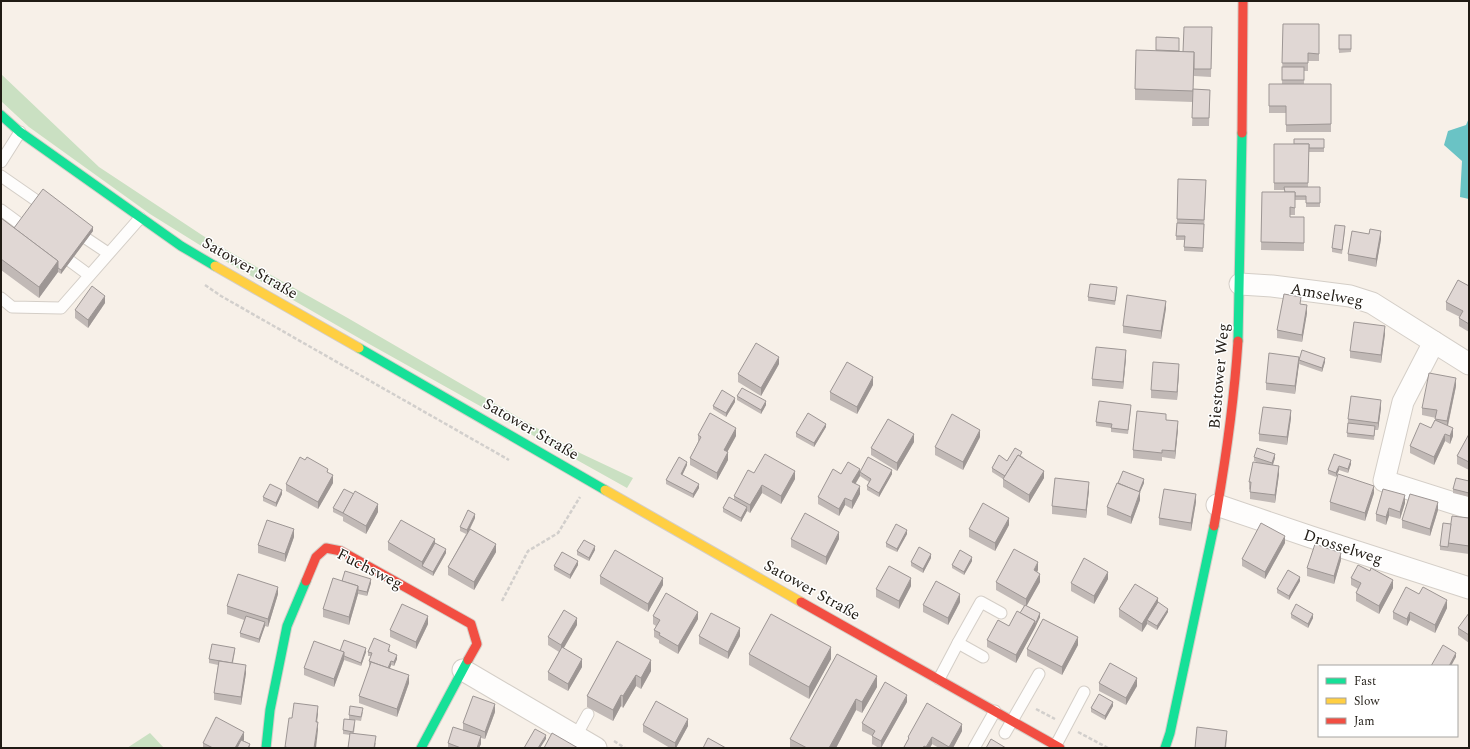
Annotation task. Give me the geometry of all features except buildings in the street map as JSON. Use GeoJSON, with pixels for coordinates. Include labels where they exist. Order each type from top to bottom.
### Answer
{"type":"FeatureCollection","features":[{"type":"Feature","properties":{"kind":"street","name":"Biestower Weg"},"geometry":{"type":"LineString","coordinates":[[1165,748],[1170,733],[1191,637],[1218,505],[1231,419],[1237,356],[1240,284],[1243,1]]}},
{"type":"Feature","properties":{"kind":"street","name":"Satower Straße"},"geometry":{"type":"LineString","coordinates":[[1,115],[20,132],[181,246],[1058,747]]}},
{"type":"Feature","properties":{"kind":"street","name":"Amselweg"},"geometry":{"type":"LineString","coordinates":[[1240,284],[1272,286],[1350,296],[1372,303],[1469,364]]}},
{"type":"Feature","properties":{"kind":"street"},"geometry":{"type":"LineString","coordinates":[[1434,342],[1403,402],[1384,481],[1469,508]]}},
{"type":"Feature","properties":{"kind":"street","name":"Drosselweg"},"geometry":{"type":"LineString","coordinates":[[1218,505],[1469,588]]}},
{"type":"Feature","properties":{"kind":"street","name":"Fuchsweg"},"geometry":{"type":"LineString","coordinates":[[266,748],[270,710],[287,626],[316,557],[326,548],[341,551],[471,624],[477,644],[421,748]]}},
{"type":"Feature","properties":{"kind":"street"},"geometry":{"type":"LineString","coordinates":[[463,670],[596,748]]}},
{"type":"Feature","properties":{"kind":"lane"},"geometry":{"type":"LineString","coordinates":[[1,162],[20,132]]}},
{"type":"Feature","properties":{"kind":"lane"},"geometry":{"type":"LineString","coordinates":[[1,176],[37,201]]}},
{"type":"Feature","properties":{"kind":"lane"},"geometry":{"type":"LineString","coordinates":[[1,210],[20,224]]}},
{"type":"Feature","properties":{"kind":"lane"},"geometry":{"type":"LineString","coordinates":[[1,298],[12,307],[61,308],[140,218]]}},
{"type":"Feature","properties":{"kind":"lane"},"geometry":{"type":"LineString","coordinates":[[87,239],[108,253]]}},
{"type":"Feature","properties":{"kind":"lane"},"geometry":{"type":"LineString","coordinates":[[70,261],[89,275]]}},
{"type":"Feature","properties":{"kind":"lane"},"geometry":{"type":"LineString","coordinates":[[939,679],[981,602],[1001,613]]}},
{"type":"Feature","properties":{"kind":"lane"},"geometry":{"type":"LineString","coordinates":[[958,643],[983,657]]}},
{"type":"Feature","properties":{"kind":"lane"},"geometry":{"type":"LineString","coordinates":[[1005,733],[1038,674]]}},
{"type":"Feature","properties":{"kind":"lane"},"geometry":{"type":"LineString","coordinates":[[1058,747],[1084,692]]}},
{"type":"Feature","properties":{"kind":"lane"},"geometry":{"type":"LineString","coordinates":[[974,748],[995,711]]}},
{"type":"Feature","properties":{"kind":"lane"},"geometry":{"type":"LineString","coordinates":[[576,736],[588,714]]}},
{"type":"Feature","properties":{"kind":"path"},"geometry":{"type":"LineString","coordinates":[[502,601],[528,551],[558,533],[581,494]]}},
{"type":"Feature","properties":{"kind":"green space"},"geometry":{"type":"Polygon","coordinates":[[[1,74],[99,167],[214,243],[346,317],[580,453],[633,478],[627,488],[371,345],[227,262],[150,214],[29,127],[1,101],[1,74]]]}},
{"type":"Feature","properties":{"kind":"green space"},"geometry":{"type":"Polygon","coordinates":[[[150,733],[164,748],[127,748],[150,733]]]}},
{"type":"Feature","properties":{"kind":"water"},"geometry":{"type":"Polygon","coordinates":[[[1469,118],[1469,199],[1460,197],[1462,161],[1444,145],[1448,131],[1466,125],[1469,118]]]}},
{"type":"Feature","properties":{"kind":"traffic: fast"},"geometry":{"type":"LineString","coordinates":[[1,115],[20,132],[181,246],[215,266]]}},
{"type":"Feature","properties":{"kind":"traffic: fast"},"geometry":{"type":"LineString","coordinates":[[1238,341],[1242,133]]}},
{"type":"Feature","properties":{"kind":"traffic: fast"},"geometry":{"type":"LineString","coordinates":[[359,348],[605,490]]}},
{"type":"Feature","properties":{"kind":"traffic: fast"},"geometry":{"type":"LineString","coordinates":[[1165,748],[1170,733],[1214,526]]}},
{"type":"Feature","properties":{"kind":"traffic: fast"},"geometry":{"type":"LineString","coordinates":[[266,748],[270,710],[287,626],[306,581]]}},
{"type":"Feature","properties":{"kind":"traffic: fast"},"geometry":{"type":"LineString","coordinates":[[421,748],[468,660]]}},
{"type":"Feature","properties":{"kind":"traffic: slow"},"geometry":{"type":"LineString","coordinates":[[215,266],[359,348]]}},
{"type":"Feature","properties":{"kind":"traffic: slow"},"geometry":{"type":"LineString","coordinates":[[605,490],[801,602]]}},
{"type":"Feature","properties":{"kind":"traffic: jam"},"geometry":{"type":"LineString","coordinates":[[1242,133],[1243,1]]}},
{"type":"Feature","properties":{"kind":"traffic: jam"},"geometry":{"type":"LineString","coordinates":[[1214,526],[1229,434],[1238,341]]}},
{"type":"Feature","properties":{"kind":"traffic: jam"},"geometry":{"type":"LineString","coordinates":[[306,581],[316,557],[326,548],[341,551],[471,624],[477,644],[468,660]]}},
{"type":"Feature","properties":{"kind":"traffic: jam"},"geometry":{"type":"LineString","coordinates":[[801,602],[1060,748]]}}]}
